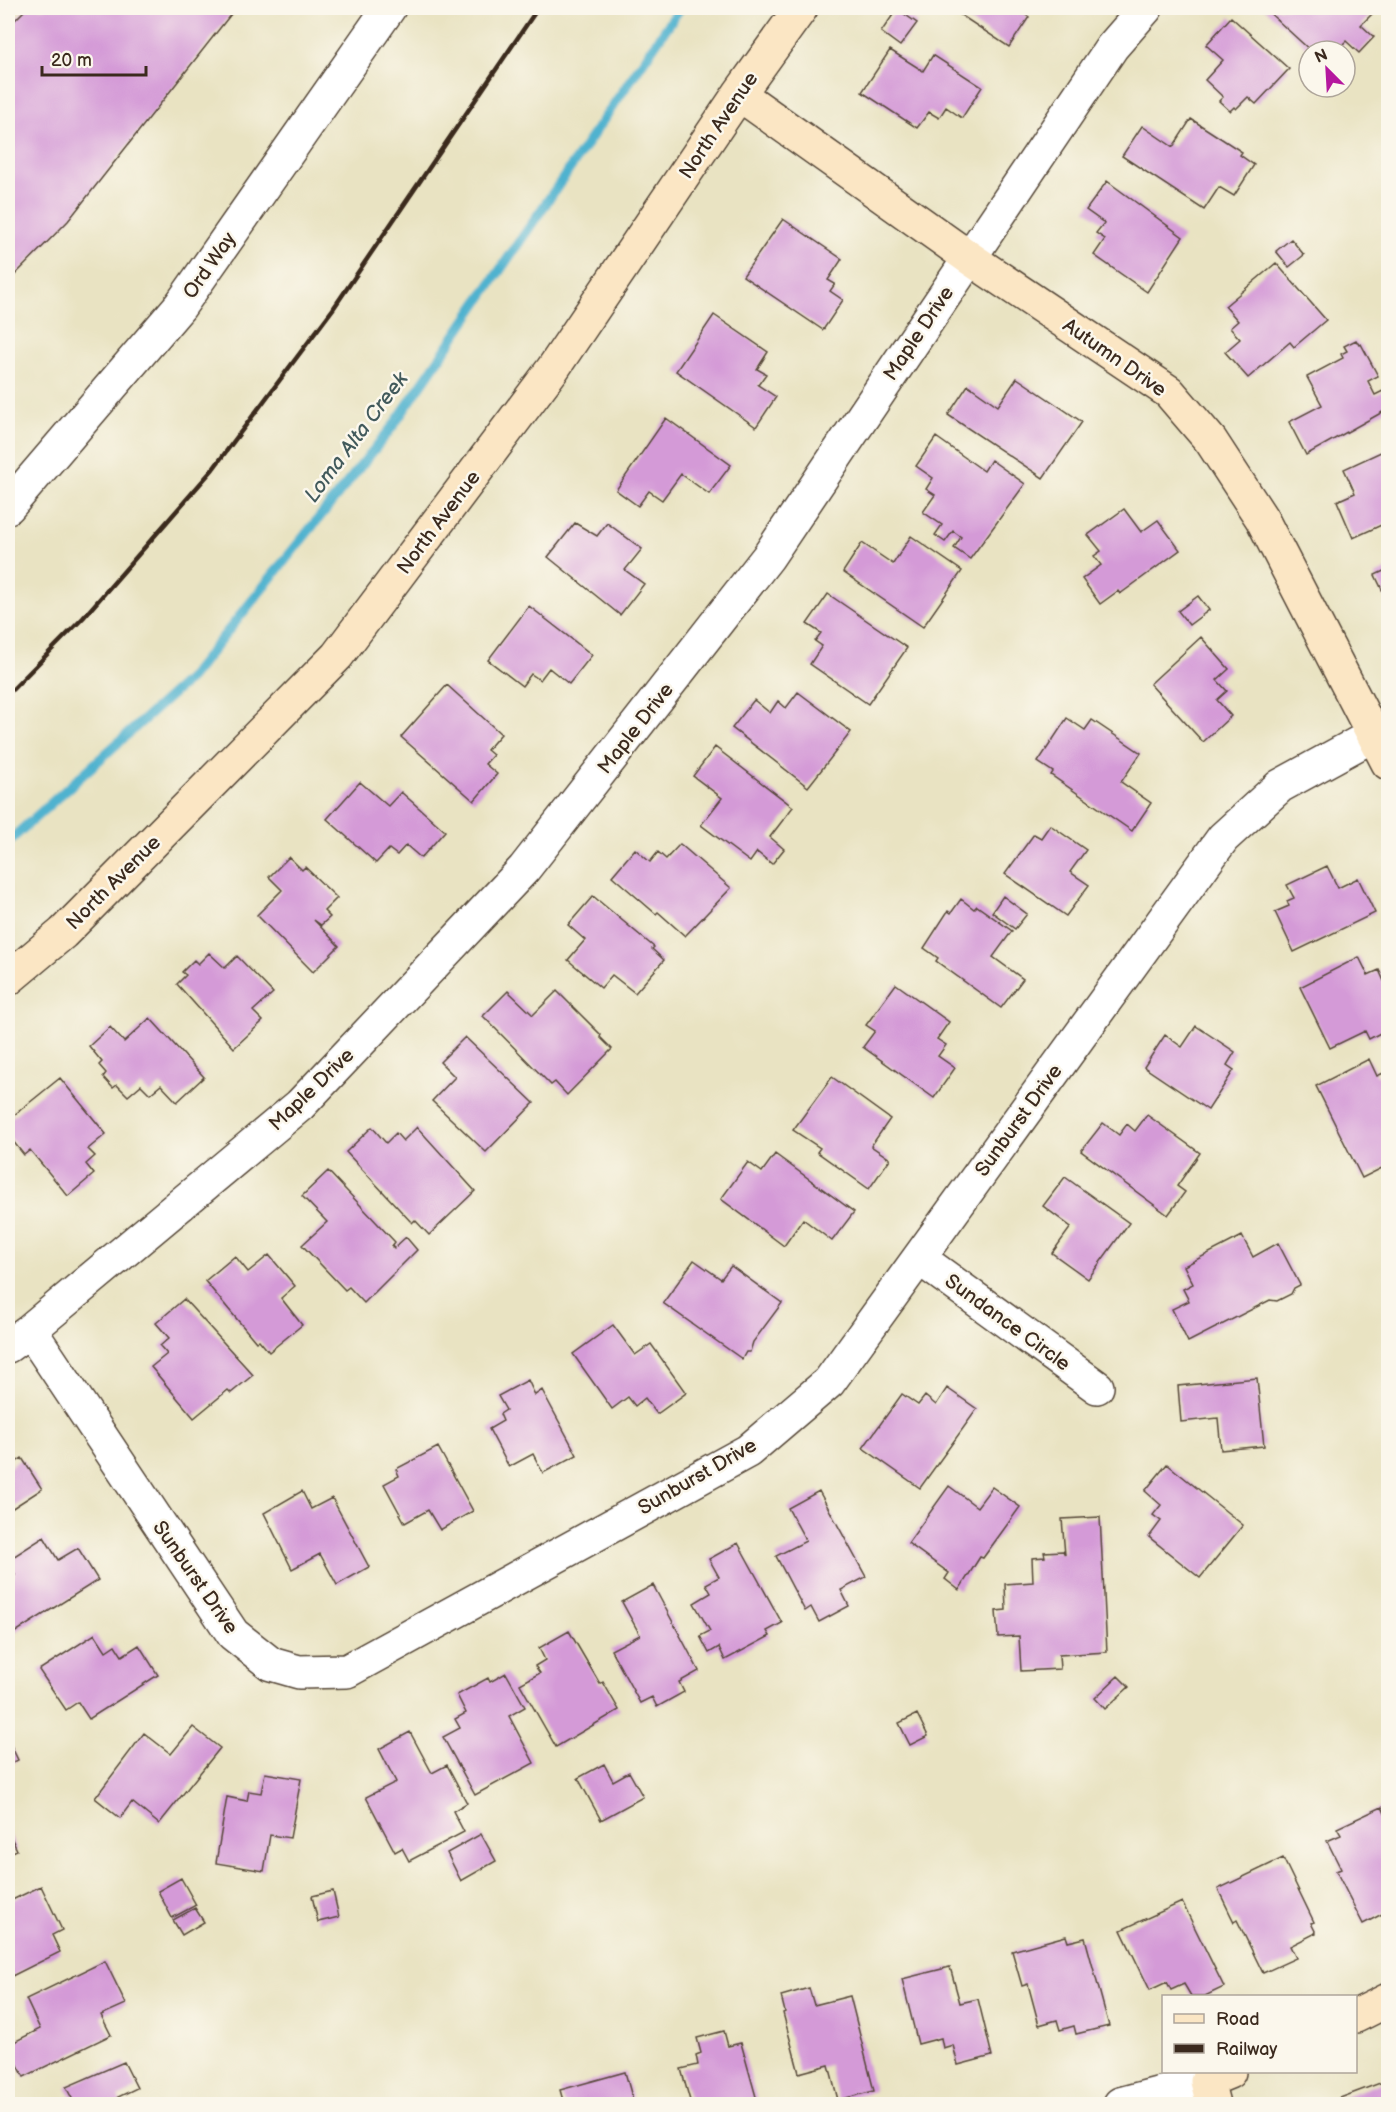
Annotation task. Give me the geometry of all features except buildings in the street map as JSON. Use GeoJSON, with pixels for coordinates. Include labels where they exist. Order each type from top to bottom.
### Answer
{"type":"FeatureCollection","features":[{"type":"Feature","properties":{"kind":"main road","name":"North Avenue"},"geometry":{"type":"LineString","coordinates":[[8,979],[63,933],[337,656],[552,370],[739,94],[801,8]]}},
{"type":"Feature","properties":{"kind":"main road","name":"Autumn Drive"},"geometry":{"type":"LineString","coordinates":[[739,94],[968,257],[1169,392],[1211,441],[1262,519],[1384,742]]}},
{"type":"Feature","properties":{"kind":"main road"},"geometry":{"type":"LineString","coordinates":[[1357,2016],[1389,2000]]}},
{"type":"Feature","properties":{"kind":"street","name":"Ord Way"},"geometry":{"type":"LineString","coordinates":[[8,507],[180,306],[389,8]]}},
{"type":"Feature","properties":{"kind":"street","name":"Maple Drive"},"geometry":{"type":"LineString","coordinates":[[19,1338],[300,1105],[524,869],[768,557],[968,257],[1112,47],[1146,8]]}},
{"type":"Feature","properties":{"kind":"street","name":"Sunburst Drive"},"geometry":{"type":"LineString","coordinates":[[19,1338],[233,1634],[271,1664],[299,1672],[346,1671],[748,1451],[829,1382],[1223,838],[1280,786],[1384,742]]}},
{"type":"Feature","properties":{"kind":"street","name":"Sundance Circle"},"geometry":{"type":"LineString","coordinates":[[919,1258],[1097,1387]]}},
{"type":"Feature","properties":{"kind":"street"},"geometry":{"type":"LineString","coordinates":[[1120,2104],[1216,2086]]}},
{"type":"Feature","properties":{"kind":"waterway","name":"Loma Alta Creek"},"geometry":{"type":"LineString","coordinates":[[8,842],[190,678],[393,426],[680,8]]}},
{"type":"Feature","properties":{"kind":"railway"},"geometry":{"type":"LineString","coordinates":[[8,694],[83,618],[213,469],[333,309],[538,8]]}}]}
